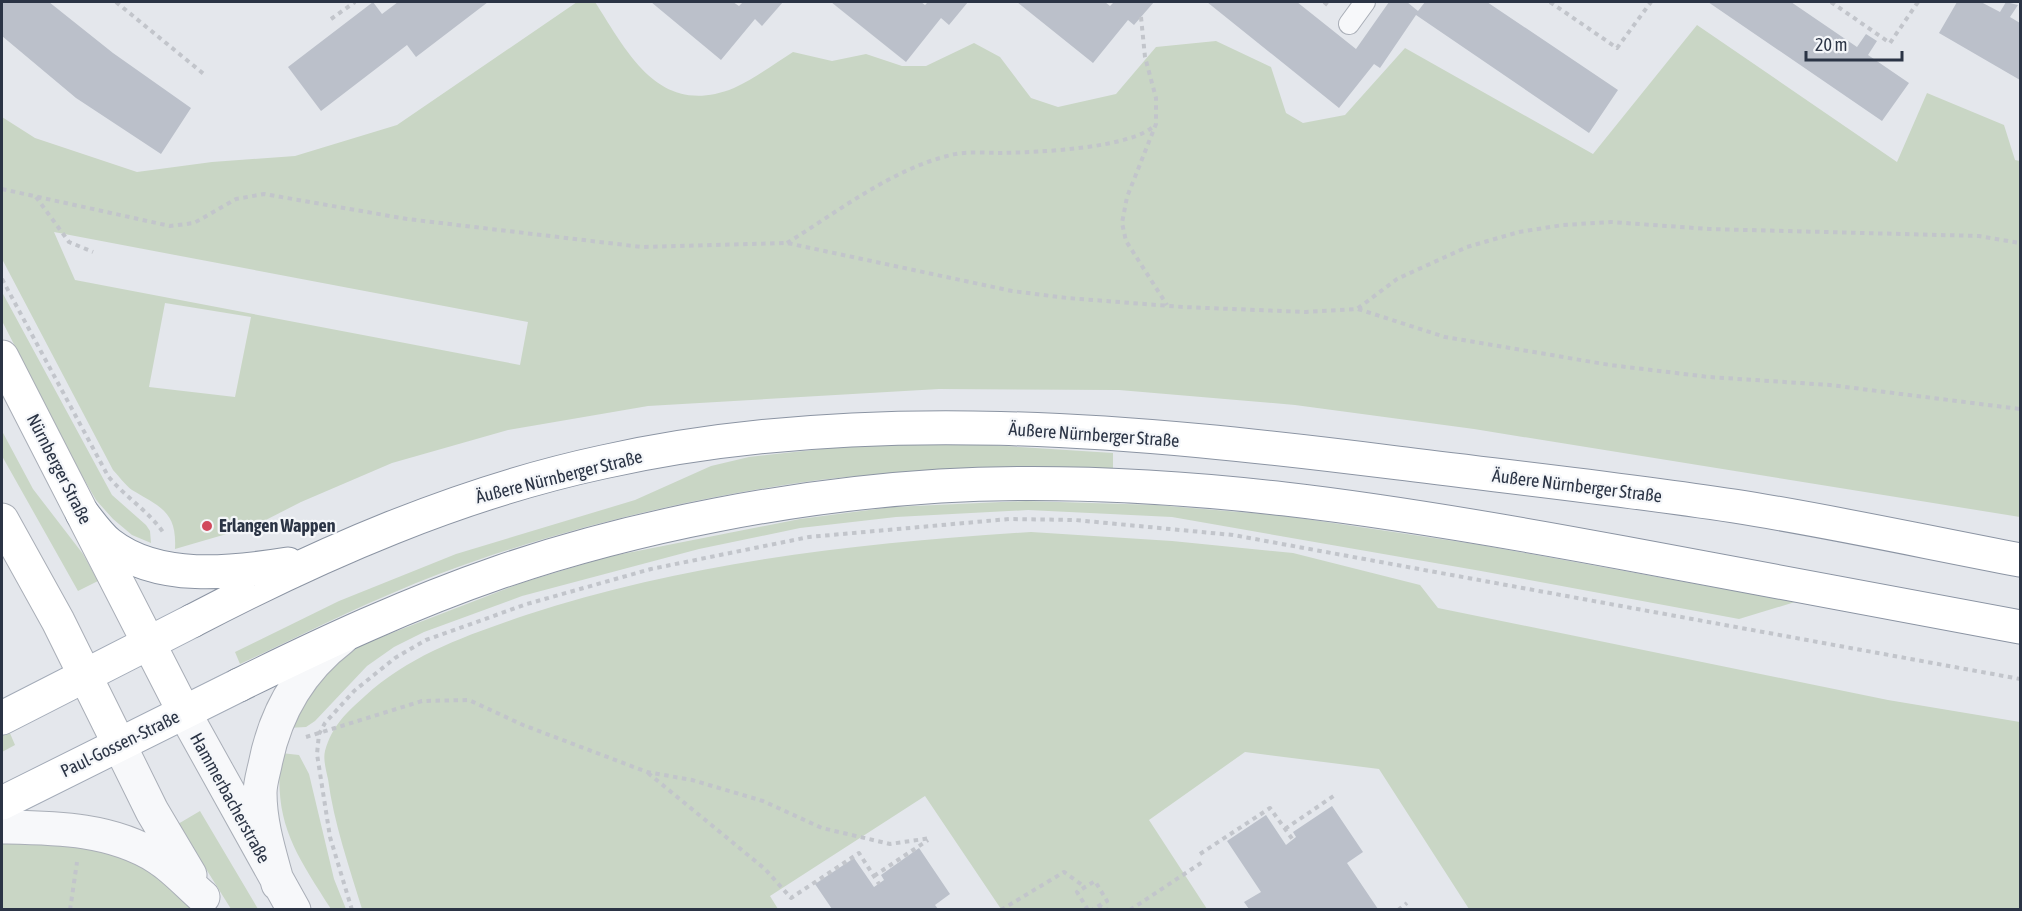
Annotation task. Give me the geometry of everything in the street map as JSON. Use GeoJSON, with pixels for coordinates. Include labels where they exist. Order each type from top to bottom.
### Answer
{"type":"FeatureCollection","features":[{"type":"Feature","properties":{"kind":"main road","name":"Nürnberger Straße"},"geometry":{"type":"LineString","coordinates":[[2,357],[148,644]]}},
{"type":"Feature","properties":{"kind":"main road","name":"Äußere Nürnberger Straße"},"geometry":{"type":"LineString","coordinates":[[148,644],[320,559],[452,504],[606,461],[760,437],[887,427],[1020,428],[1290,450],[1734,506],[2020,560]]}},
{"type":"Feature","properties":{"kind":"main road"},"geometry":{"type":"LineString","coordinates":[[351,630],[503,571],[670,525],[819,498],[941,486],[1089,485],[1184,489],[1349,506],[1436,519],[2020,627]]}},
{"type":"Feature","properties":{"kind":"main road"},"geometry":{"type":"LineString","coordinates":[[82,513],[109,544],[139,561],[188,572],[252,570],[320,559]]}},
{"type":"Feature","properties":{"kind":"main road"},"geometry":{"type":"LineString","coordinates":[[2,520],[58,621],[119,744]]}},
{"type":"Feature","properties":{"kind":"main road","name":"Paul-Gossen-Straße"},"geometry":{"type":"LineString","coordinates":[[2,803],[351,630]]}},
{"type":"Feature","properties":{"kind":"main road"},"geometry":{"type":"LineString","coordinates":[[2,718],[148,644],[184,712]]}},
{"type":"Feature","properties":{"kind":"street","name":"Hammerbacherstraße"},"geometry":{"type":"LineString","coordinates":[[286,896],[264,834],[260,791],[271,736],[293,688],[328,649],[351,630]]}},
{"type":"Feature","properties":{"kind":"street","name":"Hammerbacherstraße"},"geometry":{"type":"LineString","coordinates":[[184,712],[286,896]]}},
{"type":"Feature","properties":{"kind":"street"},"geometry":{"type":"LineString","coordinates":[[119,744],[152,811],[207,903]]}},
{"type":"Feature","properties":{"kind":"street"},"geometry":{"type":"LineString","coordinates":[[2,827],[82,830],[121,842],[158,858],[207,903]]}},
{"type":"Feature","properties":{"kind":"lane"},"geometry":{"type":"LineString","coordinates":[[1349,24],[1365,2]]}},
{"type":"Feature","properties":{"kind":"path"},"geometry":{"type":"LineString","coordinates":[[117,2],[205,75]]}},
{"type":"Feature","properties":{"kind":"path"},"geometry":{"type":"LineString","coordinates":[[331,18],[355,2]]}},
{"type":"Feature","properties":{"kind":"path"},"geometry":{"type":"LineString","coordinates":[[1550,2],[1617,48],[1651,2]]}},
{"type":"Feature","properties":{"kind":"path"},"geometry":{"type":"LineString","coordinates":[[1831,2],[1890,43],[1918,2]]}},
{"type":"Feature","properties":{"kind":"path"},"geometry":{"type":"LineString","coordinates":[[1141,17],[1145,57],[1156,98],[1156,124],[1127,197],[1122,223],[1126,241],[1167,306]]}},
{"type":"Feature","properties":{"kind":"path"},"geometry":{"type":"LineString","coordinates":[[786,243],[899,174],[927,162],[954,154],[1025,152],[1116,143],[1143,134],[1156,124]]}},
{"type":"Feature","properties":{"kind":"path"},"geometry":{"type":"LineString","coordinates":[[2,189],[170,226],[194,223],[236,199],[264,194],[407,219],[642,248],[786,243],[1012,291],[1167,306],[1306,312],[1357,309],[1445,337],[1610,365],[1709,377],[1830,385],[2020,409]]}},
{"type":"Feature","properties":{"kind":"path"},"geometry":{"type":"LineString","coordinates":[[36,196],[69,242],[93,252]]}},
{"type":"Feature","properties":{"kind":"path"},"geometry":{"type":"LineString","coordinates":[[1357,309],[1397,279],[1467,247],[1519,232],[1563,225],[1611,222],[1709,230],[1851,235],[1979,236],[2020,243]]}},
{"type":"Feature","properties":{"kind":"path"},"geometry":{"type":"LineString","coordinates":[[2,279],[108,476],[123,495],[156,521],[167,538]]}},
{"type":"Feature","properties":{"kind":"path"},"geometry":{"type":"LineString","coordinates":[[352,909],[330,837],[321,798],[316,754],[319,734],[325,723],[354,691],[395,658],[426,640],[527,604],[651,569],[809,537],[1009,519],[1075,520],[1233,535],[2020,679]]}},
{"type":"Feature","properties":{"kind":"path"},"geometry":{"type":"LineString","coordinates":[[319,734],[422,701],[469,700],[523,725],[647,772],[692,780],[763,801],[822,828],[890,844],[931,838],[874,876]]}},
{"type":"Feature","properties":{"kind":"path"},"geometry":{"type":"LineString","coordinates":[[647,772],[765,869],[791,898],[859,853],[879,884]]}},
{"type":"Feature","properties":{"kind":"path"},"geometry":{"type":"LineString","coordinates":[[1285,829],[1335,795]]}},
{"type":"Feature","properties":{"kind":"path"},"geometry":{"type":"LineString","coordinates":[[1200,854],[1270,808],[1293,840]]}},
{"type":"Feature","properties":{"kind":"path"},"geometry":{"type":"LineString","coordinates":[[1130,909],[1204,861]]}},
{"type":"Feature","properties":{"kind":"path"},"geometry":{"type":"LineString","coordinates":[[1002,909],[1064,872],[1085,887]]}},
{"type":"Feature","properties":{"kind":"path"},"geometry":{"type":"LineString","coordinates":[[70,909],[75,877]]}},
{"type":"Feature","properties":{"kind":"path"},"geometry":{"type":"LineString","coordinates":[[1095,881],[1107,901],[1090,909],[1077,891],[1085,887],[1095,881]]}},
{"type":"Feature","properties":{"kind":"path"},"geometry":{"type":"LineString","coordinates":[[1398,909],[1407,903]]}},
{"type":"Feature","properties":{"kind":"path"},"geometry":{"type":"LineString","coordinates":[[1098,905],[1108,909]]}},
{"type":"Feature","properties":{"kind":"green space"},"geometry":{"type":"Polygon","coordinates":[[[577,2],[595,2],[634,60],[666,88],[686,95],[708,95],[734,88],[793,52],[832,61],[866,54],[902,66],[926,66],[974,43],[1000,57],[1031,98],[1058,107],[1116,94],[1156,47],[1216,41],[1271,67],[1286,113],[1303,123],[1345,115],[1405,48],[1593,154],[1697,25],[1897,162],[1927,93],[2004,125],[2015,160],[2020,161],[2020,517],[1474,429],[1295,405],[1119,390],[939,389],[648,406],[508,430],[392,463],[301,502],[254,526],[175,549],[175,536],[170,518],[158,506],[129,488],[113,470],[2,259],[2,117],[35,138],[137,172],[212,162],[295,156],[397,125],[577,2]],[[54,232],[75,280],[520,365],[528,322],[54,232]],[[165,303],[149,387],[235,397],[251,317],[165,303]]]}},
{"type":"Feature","properties":{"kind":"green space"},"geometry":{"type":"Polygon","coordinates":[[[2,292],[112,495],[146,525],[150,531],[151,543],[132,535],[96,500],[2,321],[2,292]]]}},
{"type":"Feature","properties":{"kind":"green space"},"geometry":{"type":"Polygon","coordinates":[[[2,431],[33,489],[83,554],[98,581],[78,591],[2,456],[2,431]]]}},
{"type":"Feature","properties":{"kind":"green space"},"geometry":{"type":"Polygon","coordinates":[[[958,443],[1113,453],[1113,469],[952,471],[871,475],[791,484],[657,509],[568,532],[439,574],[339,617],[240,664],[235,652],[339,601],[456,554],[635,500],[711,466],[749,457],[868,444],[958,443]]]}},
{"type":"Feature","properties":{"kind":"green space"},"geometry":{"type":"Polygon","coordinates":[[[1026,501],[1157,505],[1286,516],[1481,545],[1795,602],[1739,619],[1172,517],[1028,510],[896,517],[800,528],[699,549],[522,596],[424,632],[394,647],[367,666],[315,721],[306,727],[287,728],[308,692],[336,662],[358,646],[521,583],[607,557],[800,519],[892,507],[1026,501]]]}},
{"type":"Feature","properties":{"kind":"green space"},"geometry":{"type":"Polygon","coordinates":[[[1031,532],[1172,541],[1293,553],[1420,585],[1438,608],[1888,700],[2020,722],[2020,909],[1469,909],[1379,769],[1245,752],[1149,820],[1207,909],[1001,909],[925,796],[770,896],[778,909],[362,909],[342,845],[324,757],[328,742],[340,720],[365,696],[401,668],[441,647],[483,630],[588,596],[650,581],[776,557],[903,542],[1031,532]]]}},
{"type":"Feature","properties":{"kind":"green space"},"geometry":{"type":"Polygon","coordinates":[[[9,731],[15,745],[2,752],[2,735],[9,731]]]}},
{"type":"Feature","properties":{"kind":"green space"},"geometry":{"type":"Polygon","coordinates":[[[281,753],[299,755],[309,774],[334,879],[346,909],[331,909],[289,836],[280,799],[281,753]]]}},
{"type":"Feature","properties":{"kind":"green space"},"geometry":{"type":"Polygon","coordinates":[[[200,811],[258,909],[231,909],[178,824],[200,811]]]}},
{"type":"Feature","properties":{"kind":"green space"},"geometry":{"type":"Polygon","coordinates":[[[14,840],[93,843],[162,877],[191,909],[2,910],[2,844],[14,840]]]}},
{"type":"Feature","properties":{"kind":"building"},"geometry":{"type":"Polygon","coordinates":[[[2,2],[49,2],[113,53],[191,108],[161,154],[76,98],[2,36],[2,2]]]}},
{"type":"Feature","properties":{"kind":"building"},"geometry":{"type":"Polygon","coordinates":[[[373,2],[382,14],[398,2],[488,2],[416,57],[407,45],[321,111],[288,67],[373,2]]]}},
{"type":"Feature","properties":{"kind":"building"},"geometry":{"type":"Polygon","coordinates":[[[651,2],[733,2],[739,6],[743,2],[783,2],[762,26],[755,19],[721,60],[651,2]]]}},
{"type":"Feature","properties":{"kind":"building"},"geometry":{"type":"Polygon","coordinates":[[[831,2],[921,2],[925,5],[928,2],[968,2],[949,25],[941,18],[906,62],[831,2]]]}},
{"type":"Feature","properties":{"kind":"building"},"geometry":{"type":"Polygon","coordinates":[[[1017,2],[1105,2],[1110,6],[1114,2],[1154,2],[1134,25],[1128,20],[1093,63],[1017,2]]]}},
{"type":"Feature","properties":{"kind":"building"},"geometry":{"type":"Polygon","coordinates":[[[1207,2],[1297,2],[1356,49],[1389,2],[1407,2],[1418,11],[1425,2],[1487,2],[1618,90],[1589,133],[1416,15],[1380,68],[1374,64],[1339,108],[1207,2]]]}},
{"type":"Feature","properties":{"kind":"building"},"geometry":{"type":"Polygon","coordinates":[[[1708,2],[1791,2],[1857,47],[1866,34],[1877,41],[1868,55],[1909,83],[1882,121],[1708,2]]]}},
{"type":"Feature","properties":{"kind":"building"},"geometry":{"type":"Polygon","coordinates":[[[1957,2],[1981,2],[2000,12],[2006,2],[2018,5],[2010,17],[2020,23],[2020,80],[1939,33],[1957,2]]]}},
{"type":"Feature","properties":{"kind":"building"},"geometry":{"type":"Polygon","coordinates":[[[1332,806],[1363,852],[1347,863],[1378,909],[1249,909],[1244,902],[1261,892],[1227,841],[1266,815],[1286,845],[1296,837],[1293,832],[1332,806]]]}},
{"type":"Feature","properties":{"kind":"building"},"geometry":{"type":"Polygon","coordinates":[[[919,848],[950,894],[935,905],[938,909],[832,909],[815,884],[854,858],[874,887],[884,880],[881,875],[919,848]]]}},
{"type":"Feature","properties":{"kind":"place","name":"Erlangen Wappen"},"geometry":{"type":"Point","coordinates":[207,526]}}]}
